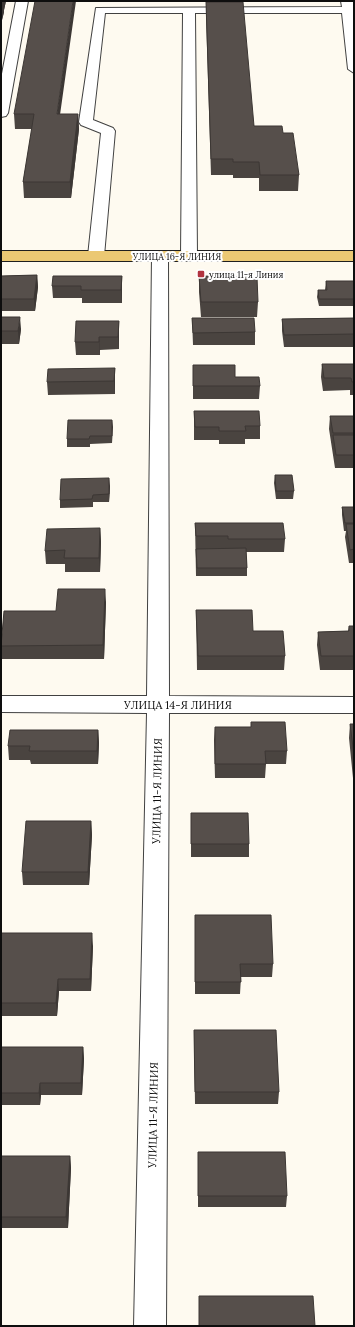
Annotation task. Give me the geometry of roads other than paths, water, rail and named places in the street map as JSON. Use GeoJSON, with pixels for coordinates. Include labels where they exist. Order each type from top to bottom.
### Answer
{"type":"FeatureCollection","features":[{"type":"Feature","properties":{"kind":"main road","name":"УЛИЦА 16-Я ЛИНИЯ"},"geometry":{"type":"LineString","coordinates":[[1,256],[354,256]]}},
{"type":"Feature","properties":{"kind":"street"},"geometry":{"type":"LineString","coordinates":[[1,112],[22,1]]}},
{"type":"Feature","properties":{"kind":"street"},"geometry":{"type":"LineString","coordinates":[[96,256],[108,131],[86,122],[100,10],[189,10],[348,5],[354,69]]}},
{"type":"Feature","properties":{"kind":"street"},"geometry":{"type":"LineString","coordinates":[[189,10],[189,256]]}},
{"type":"Feature","properties":{"kind":"street","name":"УЛИЦА 11-Я ЛИНИЯ"},"geometry":{"type":"LineString","coordinates":[[150,1326],[158,705],[160,256]]}},
{"type":"Feature","properties":{"kind":"street","name":"УЛИЦА 14-Я ЛИНИЯ"},"geometry":{"type":"LineString","coordinates":[[1,704],[354,705]]}},
{"type":"Feature","properties":{"kind":"place","name":"улица 11-я Линия"},"geometry":{"type":"Point","coordinates":[201,274]}}]}
